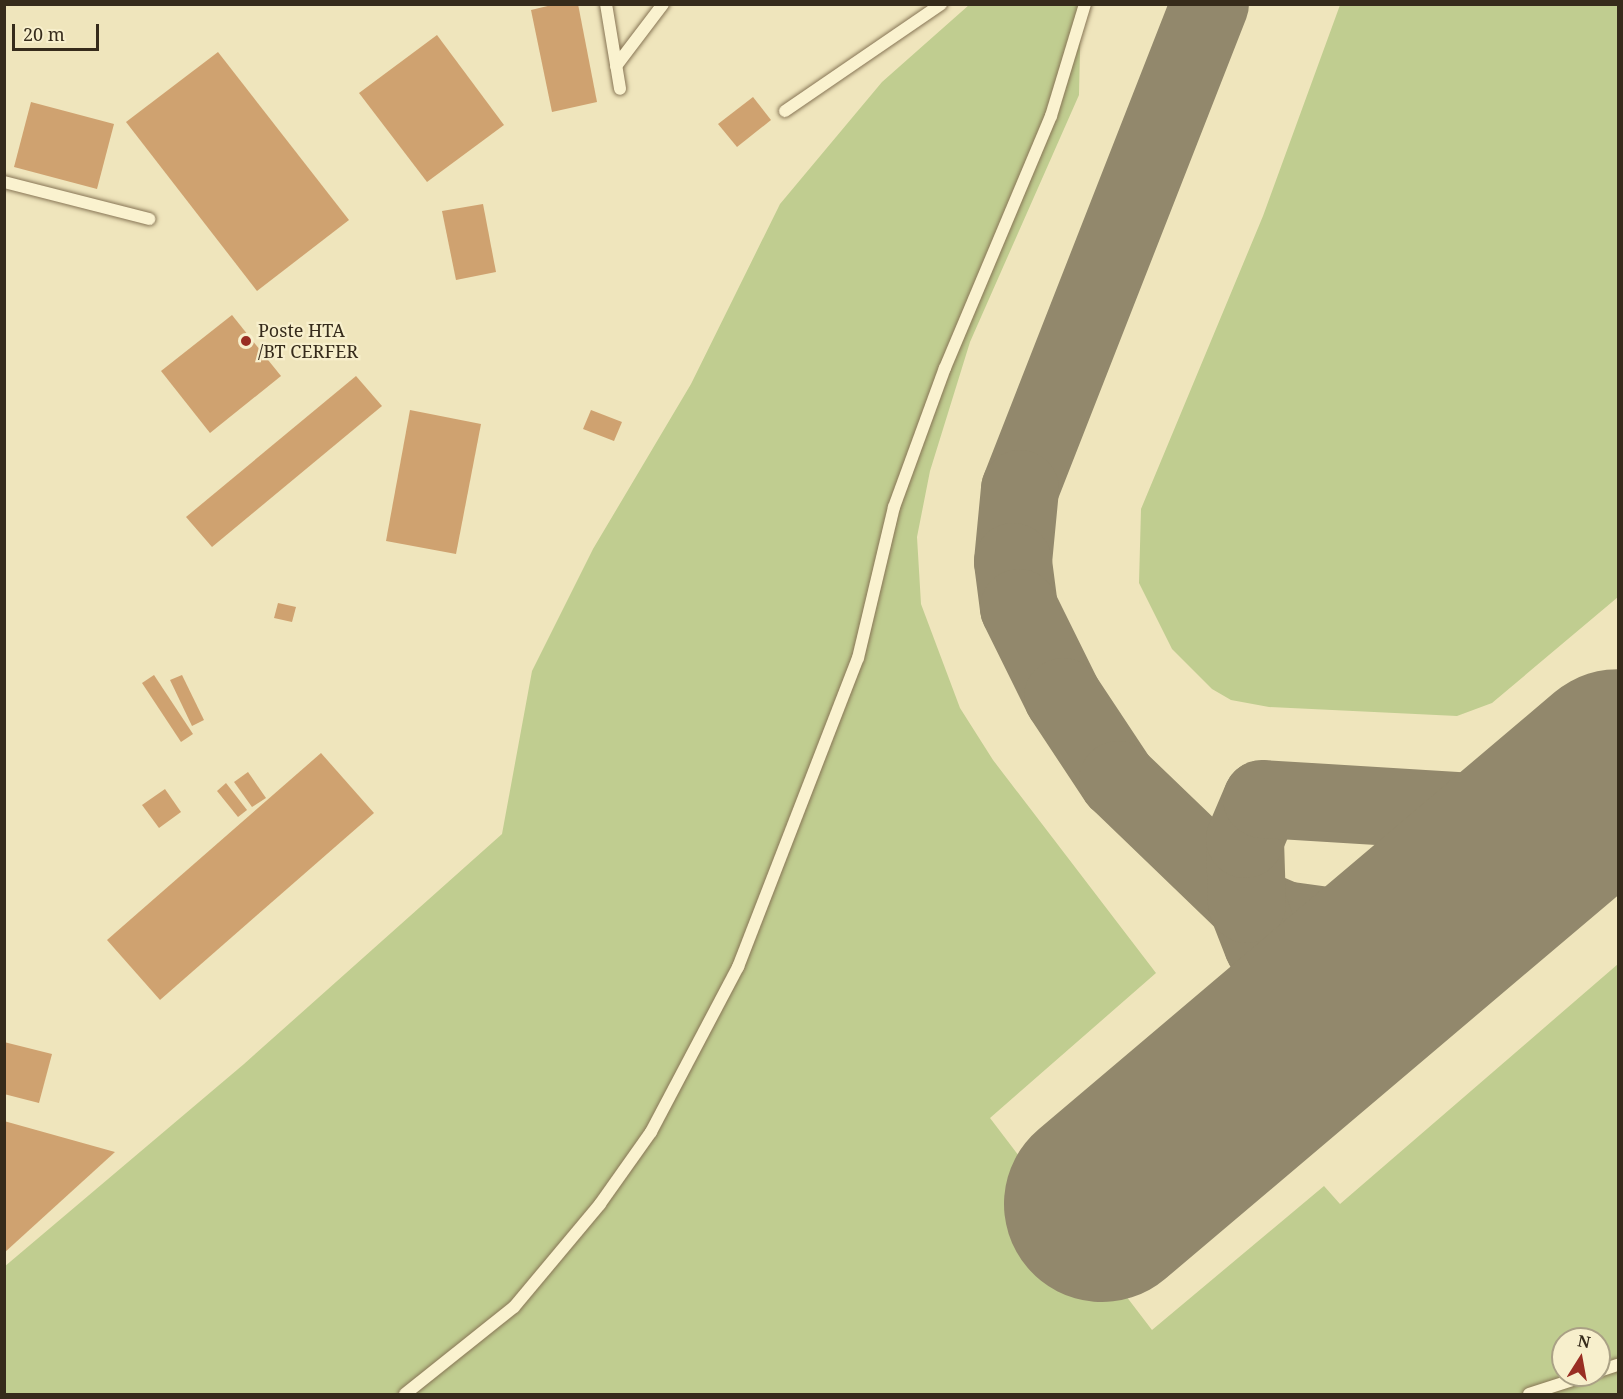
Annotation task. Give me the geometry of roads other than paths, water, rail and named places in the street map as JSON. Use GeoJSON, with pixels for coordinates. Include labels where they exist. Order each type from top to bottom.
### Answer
{"type":"FeatureCollection","features":[{"type":"Feature","properties":{"kind":"lane"},"geometry":{"type":"LineString","coordinates":[[606,4],[620,89]]}},
{"type":"Feature","properties":{"kind":"lane"},"geometry":{"type":"LineString","coordinates":[[616,66],[663,4]]}},
{"type":"Feature","properties":{"kind":"lane"},"geometry":{"type":"LineString","coordinates":[[785,111],[941,4]]}},
{"type":"Feature","properties":{"kind":"lane"},"geometry":{"type":"LineString","coordinates":[[405,1395],[514,1307],[600,1204],[651,1132],[738,967],[858,658],[894,507],[945,368],[1051,116],[1085,4]]}},
{"type":"Feature","properties":{"kind":"lane"},"geometry":{"type":"LineString","coordinates":[[4,182],[149,219]]}},
{"type":"Feature","properties":{"kind":"lane"},"geometry":{"type":"LineString","coordinates":[[1529,1395],[1553,1387]]}},
{"type":"Feature","properties":{"kind":"place","name":"Poste HTA /BT CERFER"},"geometry":{"type":"Point","coordinates":[246,341]}}]}
